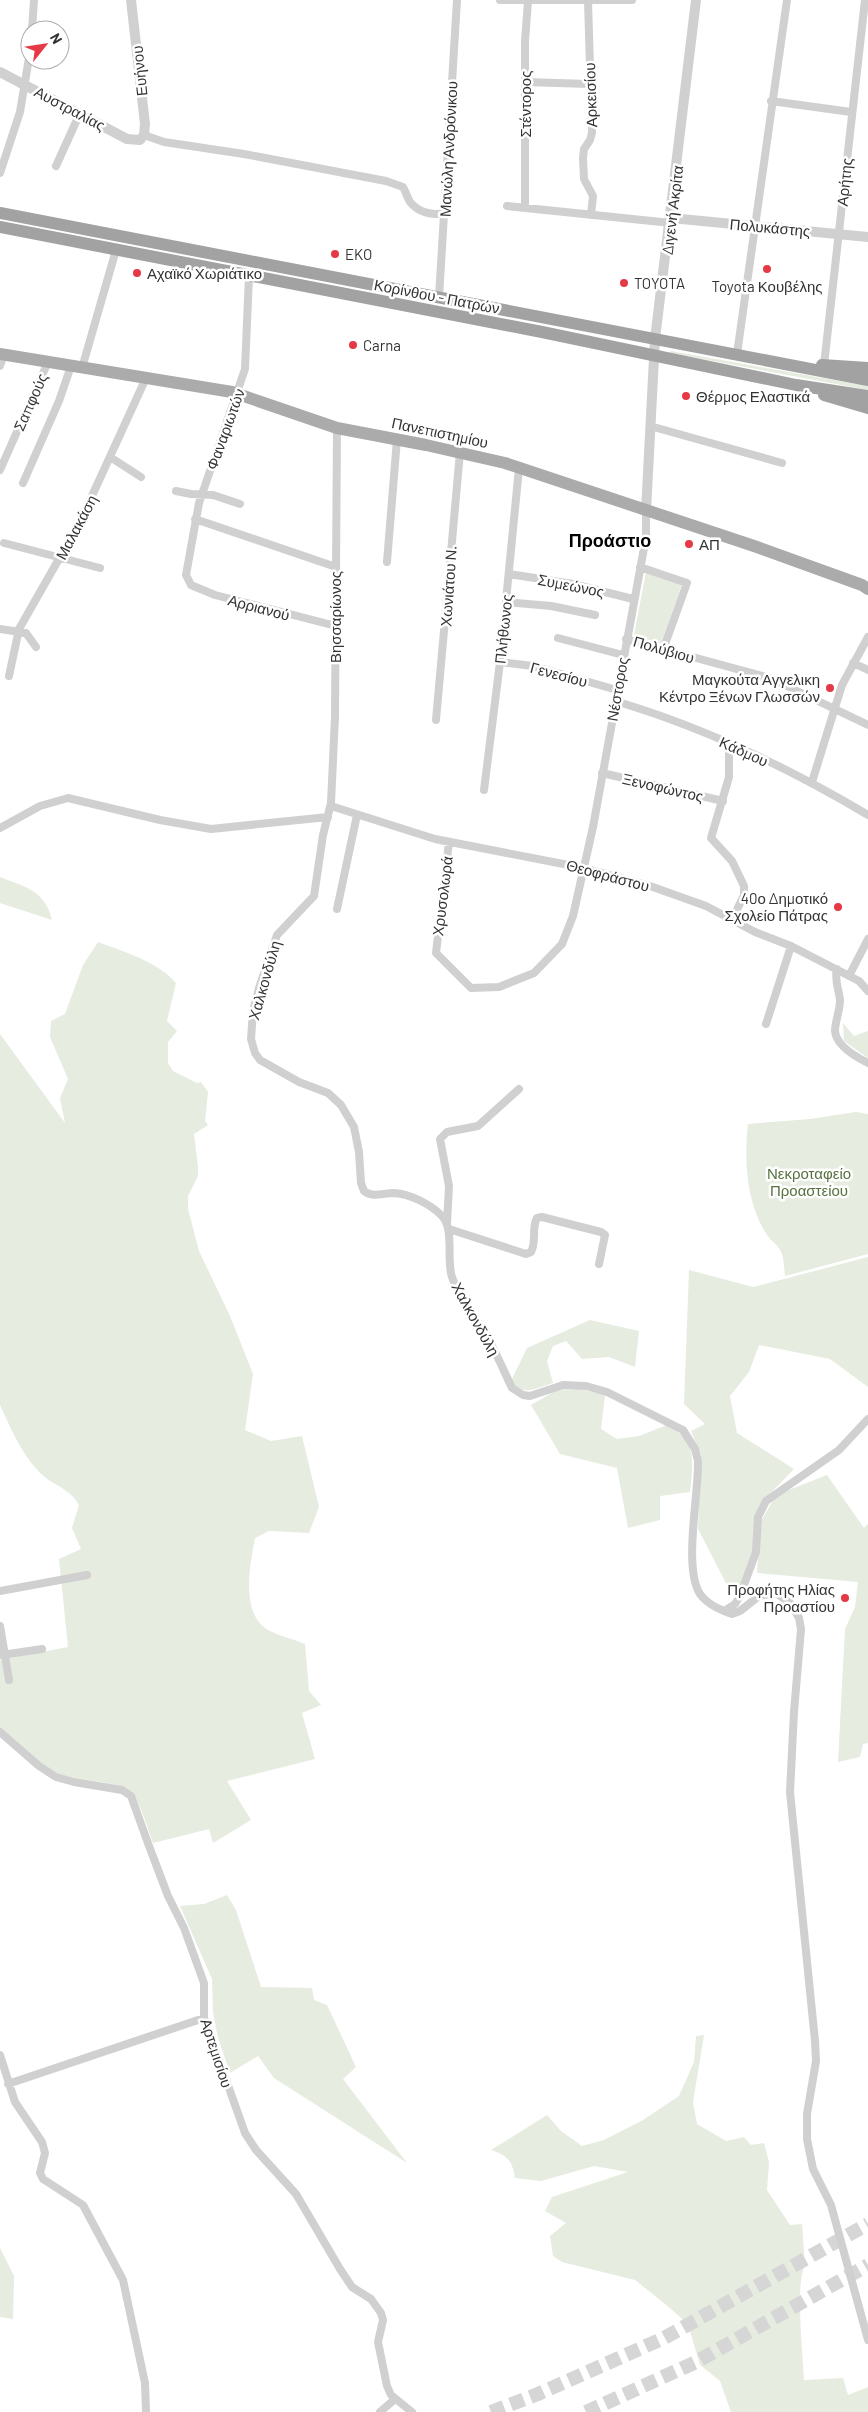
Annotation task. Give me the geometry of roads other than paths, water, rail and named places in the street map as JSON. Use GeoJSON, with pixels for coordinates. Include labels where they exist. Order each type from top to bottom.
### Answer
{"type":"FeatureCollection","features":[{"type":"Feature","properties":{"kind":"highway","name":"Κορίνθου - Πατρών"},"geometry":{"type":"LineString","coordinates":[[0,213],[868,380]]}},
{"type":"Feature","properties":{"kind":"highway","name":"Κορίνθου - Πατρών"},"geometry":{"type":"LineString","coordinates":[[0,228],[542,332],[796,385],[868,396]]}},
{"type":"Feature","properties":{"kind":"highway"},"geometry":{"type":"LineString","coordinates":[[792,366],[824,365],[868,368]]}},
{"type":"Feature","properties":{"kind":"highway"},"geometry":{"type":"LineString","coordinates":[[796,385],[868,408]]}},
{"type":"Feature","properties":{"kind":"main road","name":"Πανεπιστημίου"},"geometry":{"type":"LineString","coordinates":[[1,358],[48,362],[238,393],[337,428],[460,452],[519,468],[866,587]]}},
{"type":"Feature","properties":{"kind":"street"},"geometry":{"type":"LineString","coordinates":[[33,20],[34,0]]}},
{"type":"Feature","properties":{"kind":"street","name":"Ευήνου"},"geometry":{"type":"LineString","coordinates":[[131,0],[145,124],[142,138]]}},
{"type":"Feature","properties":{"kind":"street","name":"Μανώλη Ανδρόνικου"},"geometry":{"type":"LineString","coordinates":[[439,297],[457,0]]}},
{"type":"Feature","properties":{"kind":"street"},"geometry":{"type":"LineString","coordinates":[[500,0],[632,0]]}},
{"type":"Feature","properties":{"kind":"street","name":"Διγενή Ακρίτα"},"geometry":{"type":"LineString","coordinates":[[646,511],[655,339],[671,220],[696,0]]}},
{"type":"Feature","properties":{"kind":"street"},"geometry":{"type":"LineString","coordinates":[[737,354],[771,101],[787,0]]}},
{"type":"Feature","properties":{"kind":"street","name":"Αρήτης"},"geometry":{"type":"LineString","coordinates":[[824,365],[865,0]]}},
{"type":"Feature","properties":{"kind":"street","name":"Στέντορος"},"geometry":{"type":"LineString","coordinates":[[525,208],[524,82],[525,20],[528,1]]}},
{"type":"Feature","properties":{"kind":"street","name":"Αρκεισίου"},"geometry":{"type":"LineString","coordinates":[[588,1],[592,136],[584,150],[583,174],[593,194],[591,214]]}},
{"type":"Feature","properties":{"kind":"street"},"geometry":{"type":"LineString","coordinates":[[0,173],[12,140],[28,70]]}},
{"type":"Feature","properties":{"kind":"street","name":"Αυστραλίας"},"geometry":{"type":"LineString","coordinates":[[0,72],[127,138],[135,141],[142,138]]}},
{"type":"Feature","properties":{"kind":"street"},"geometry":{"type":"LineString","coordinates":[[524,82],[589,84]]}},
{"type":"Feature","properties":{"kind":"street"},"geometry":{"type":"LineString","coordinates":[[771,101],[851,112]]}},
{"type":"Feature","properties":{"kind":"street"},"geometry":{"type":"LineString","coordinates":[[56,166],[80,113]]}},
{"type":"Feature","properties":{"kind":"street"},"geometry":{"type":"LineString","coordinates":[[142,138],[244,154],[391,182],[404,189],[409,200],[416,207],[432,214],[444,213]]}},
{"type":"Feature","properties":{"kind":"street","name":"Πολυκάστης"},"geometry":{"type":"LineString","coordinates":[[507,206],[868,237]]}},
{"type":"Feature","properties":{"kind":"street"},"geometry":{"type":"LineString","coordinates":[[23,484],[76,367],[116,250]]}},
{"type":"Feature","properties":{"kind":"street","name":"Φαναριωτών"},"geometry":{"type":"LineString","coordinates":[[187,579],[186,567],[201,494],[238,393],[246,363],[248,276]]}},
{"type":"Feature","properties":{"kind":"street","name":"Σαπφούς"},"geometry":{"type":"LineString","coordinates":[[0,470],[48,362]]}},
{"type":"Feature","properties":{"kind":"street","name":"Μαλακάση"},"geometry":{"type":"LineString","coordinates":[[9,676],[18,633],[84,515],[146,378]]}},
{"type":"Feature","properties":{"kind":"street"},"geometry":{"type":"LineString","coordinates":[[650,426],[782,463]]}},
{"type":"Feature","properties":{"kind":"street","name":"Βησσαρίωνος"},"geometry":{"type":"LineString","coordinates":[[331,806],[335,717],[337,428]]}},
{"type":"Feature","properties":{"kind":"street"},"geometry":{"type":"LineString","coordinates":[[387,562],[396,439]]}},
{"type":"Feature","properties":{"kind":"street","name":"Χωνιάτου Ν."},"geometry":{"type":"LineString","coordinates":[[436,720],[460,452]]}},
{"type":"Feature","properties":{"kind":"street"},"geometry":{"type":"LineString","coordinates":[[110,457],[141,476]]}},
{"type":"Feature","properties":{"kind":"street","name":"Πλήθωνος"},"geometry":{"type":"LineString","coordinates":[[484,790],[500,662],[519,468]]}},
{"type":"Feature","properties":{"kind":"street"},"geometry":{"type":"LineString","coordinates":[[176,491],[214,496],[240,504]]}},
{"type":"Feature","properties":{"kind":"street","name":"Νέστορος"},"geometry":{"type":"LineString","coordinates":[[584,868],[646,537],[646,511]]}},
{"type":"Feature","properties":{"kind":"street"},"geometry":{"type":"LineString","coordinates":[[195,518],[336,567]]}},
{"type":"Feature","properties":{"kind":"street"},"geometry":{"type":"LineString","coordinates":[[4,543],[100,568]]}},
{"type":"Feature","properties":{"kind":"street"},"geometry":{"type":"LineString","coordinates":[[640,567],[687,583],[663,650]]}},
{"type":"Feature","properties":{"kind":"street","name":"Συμεώνος"},"geometry":{"type":"LineString","coordinates":[[509,574],[573,584],[633,599]]}},
{"type":"Feature","properties":{"kind":"street","name":"Αρριανού"},"geometry":{"type":"LineString","coordinates":[[187,579],[195,587],[221,597],[336,626]]}},
{"type":"Feature","properties":{"kind":"street"},"geometry":{"type":"LineString","coordinates":[[506,602],[551,606],[595,615]]}},
{"type":"Feature","properties":{"kind":"street"},"geometry":{"type":"LineString","coordinates":[[0,629],[26,633],[36,647]]}},
{"type":"Feature","properties":{"kind":"street"},"geometry":{"type":"LineString","coordinates":[[812,782],[842,685],[868,636]]}},
{"type":"Feature","properties":{"kind":"street"},"geometry":{"type":"LineString","coordinates":[[558,638],[623,655]]}},
{"type":"Feature","properties":{"kind":"street","name":"Πολύβιου"},"geometry":{"type":"LineString","coordinates":[[626,639],[770,678],[868,725]]}},
{"type":"Feature","properties":{"kind":"street","name":"Γενεσίου"},"geometry":{"type":"LineString","coordinates":[[500,662],[533,666],[617,690]]}},
{"type":"Feature","properties":{"kind":"street"},"geometry":{"type":"LineString","coordinates":[[853,663],[868,670]]}},
{"type":"Feature","properties":{"kind":"street","name":"Κάδμου"},"geometry":{"type":"LineString","coordinates":[[615,701],[660,715],[812,782],[868,815]]}},
{"type":"Feature","properties":{"kind":"street"},"geometry":{"type":"LineString","coordinates":[[729,745],[729,778],[711,838],[732,862],[744,886],[744,895],[732,920]]}},
{"type":"Feature","properties":{"kind":"street","name":"Ξενοφώντος"},"geometry":{"type":"LineString","coordinates":[[602,773],[723,801]]}},
{"type":"Feature","properties":{"kind":"street"},"geometry":{"type":"LineString","coordinates":[[0,828],[40,806],[68,798],[165,821],[211,829],[328,817]]}},
{"type":"Feature","properties":{"kind":"street","name":"Θεοφράστου"},"geometry":{"type":"LineString","coordinates":[[331,806],[449,842],[584,868],[650,886],[706,906],[755,932],[791,946],[863,984],[868,991]]}},
{"type":"Feature","properties":{"kind":"street","name":"Χαλκονδύλη"},"geometry":{"type":"LineString","coordinates":[[331,806],[322,842],[314,896],[279,932],[261,981],[251,1025],[253,1049],[266,1064],[299,1082],[328,1093],[341,1105],[352,1122],[357,1137],[361,1183],[364,1191],[374,1195],[394,1193],[414,1199],[435,1210],[448,1226],[448,1253],[452,1278],[484,1332],[512,1388],[516,1392],[530,1396],[563,1385],[596,1388],[684,1430],[690,1439],[698,1461],[692,1557],[695,1581],[699,1593],[705,1600],[724,1611]]}},
{"type":"Feature","properties":{"kind":"street"},"geometry":{"type":"LineString","coordinates":[[337,909],[357,815]]}},
{"type":"Feature","properties":{"kind":"street","name":"Χρυσολωρά"},"geometry":{"type":"LineString","coordinates":[[449,842],[434,950],[471,988],[499,987],[534,974],[562,944],[574,916],[584,868]]}},
{"type":"Feature","properties":{"kind":"street"},"geometry":{"type":"LineString","coordinates":[[849,976],[868,939]]}},
{"type":"Feature","properties":{"kind":"street"},"geometry":{"type":"LineString","coordinates":[[766,1024],[791,946]]}},
{"type":"Feature","properties":{"kind":"street"},"geometry":{"type":"LineString","coordinates":[[837,969],[836,980],[840,1000],[835,1031],[838,1039],[848,1051],[868,1063]]}},
{"type":"Feature","properties":{"kind":"street"},"geometry":{"type":"LineString","coordinates":[[519,1089],[478,1126],[447,1132],[440,1139],[449,1186],[448,1226],[526,1254],[531,1252],[534,1247],[534,1223],[537,1218],[542,1217],[601,1232],[605,1235],[606,1240],[599,1264]]}},
{"type":"Feature","properties":{"kind":"street"},"geometry":{"type":"LineString","coordinates":[[724,1611],[735,1604],[740,1596],[756,1552],[758,1517],[766,1501],[839,1450],[868,1419]]}},
{"type":"Feature","properties":{"kind":"street"},"geometry":{"type":"LineString","coordinates":[[0,1591],[87,1575]]}},
{"type":"Feature","properties":{"kind":"street"},"geometry":{"type":"LineString","coordinates":[[724,1611],[732,1614],[760,1596],[776,1593],[783,1596],[796,1611],[801,1629],[790,1792],[815,2051],[807,2119],[807,2139],[813,2169],[831,2205],[868,2340]]}},
{"type":"Feature","properties":{"kind":"street"},"geometry":{"type":"LineString","coordinates":[[0,1626],[2,1655],[9,1680]]}},
{"type":"Feature","properties":{"kind":"street"},"geometry":{"type":"LineString","coordinates":[[2,1655],[42,1649]]}},
{"type":"Feature","properties":{"kind":"street","name":"Αρτεμισίου"},"geometry":{"type":"LineString","coordinates":[[0,1732],[39,1766],[56,1777],[122,1790],[131,1796],[168,1896],[184,1928],[204,1983],[204,2018],[245,2133],[256,2150],[296,2194],[352,2287],[371,2300],[381,2312],[383,2320],[378,2336],[379,2349],[387,2386],[395,2398],[412,2412]]}},
{"type":"Feature","properties":{"kind":"street"},"geometry":{"type":"LineString","coordinates":[[8,2084],[204,2018]]}},
{"type":"Feature","properties":{"kind":"street"},"geometry":{"type":"LineString","coordinates":[[0,2055],[15,2102],[42,2142],[45,2153],[40,2173],[42,2179],[83,2205],[123,2280],[145,2383],[146,2412]]}},
{"type":"Feature","properties":{"kind":"street"},"geometry":{"type":"LineString","coordinates":[[380,2412],[395,2398]]}},
{"type":"Feature","properties":{"kind":"tunnel"},"geometry":{"type":"LineString","coordinates":[[491,2412],[538,2394],[664,2338],[868,2224]]}},
{"type":"Feature","properties":{"kind":"tunnel"},"geometry":{"type":"LineString","coordinates":[[586,2412],[696,2362],[868,2265]]}},
{"type":"Feature","properties":{"kind":"place","name":"EKO"},"geometry":{"type":"Point","coordinates":[335,254]}},
{"type":"Feature","properties":{"kind":"place","name":"Toyota Κουβέλης"},"geometry":{"type":"Point","coordinates":[767,269]}},
{"type":"Feature","properties":{"kind":"place","name":"Αχαϊκό Χωριάτικο"},"geometry":{"type":"Point","coordinates":[137,273]}},
{"type":"Feature","properties":{"kind":"place","name":"TOYOTA"},"geometry":{"type":"Point","coordinates":[624,283]}},
{"type":"Feature","properties":{"kind":"place","name":"Carna"},"geometry":{"type":"Point","coordinates":[353,345]}},
{"type":"Feature","properties":{"kind":"place","name":"Θέρμος Ελαστικά"},"geometry":{"type":"Point","coordinates":[686,396]}},
{"type":"Feature","properties":{"kind":"place","name":"ΑΠ"},"geometry":{"type":"Point","coordinates":[689,544]}},
{"type":"Feature","properties":{"kind":"place","name":"Μαγκούτα Αγγελικη Κέντρο Ξένων Γλωσσών"},"geometry":{"type":"Point","coordinates":[830,688]}},
{"type":"Feature","properties":{"kind":"place","name":"40ο Δημοτικό Σχολείο Πάτρας"},"geometry":{"type":"Point","coordinates":[838,907]}},
{"type":"Feature","properties":{"kind":"place","name":"Προφήτης Ηλίας Προαστίου"},"geometry":{"type":"Point","coordinates":[845,1598]}},
{"type":"Feature","properties":{"kind":"district","name":"Προάστιο"},"geometry":{"type":"Point","coordinates":[610,540]}},
{"type":"Feature","properties":{"kind":"park label","name":"Νεκροταφείο Προαστείου"},"geometry":{"type":"Point","coordinates":[809,1182]}}]}
